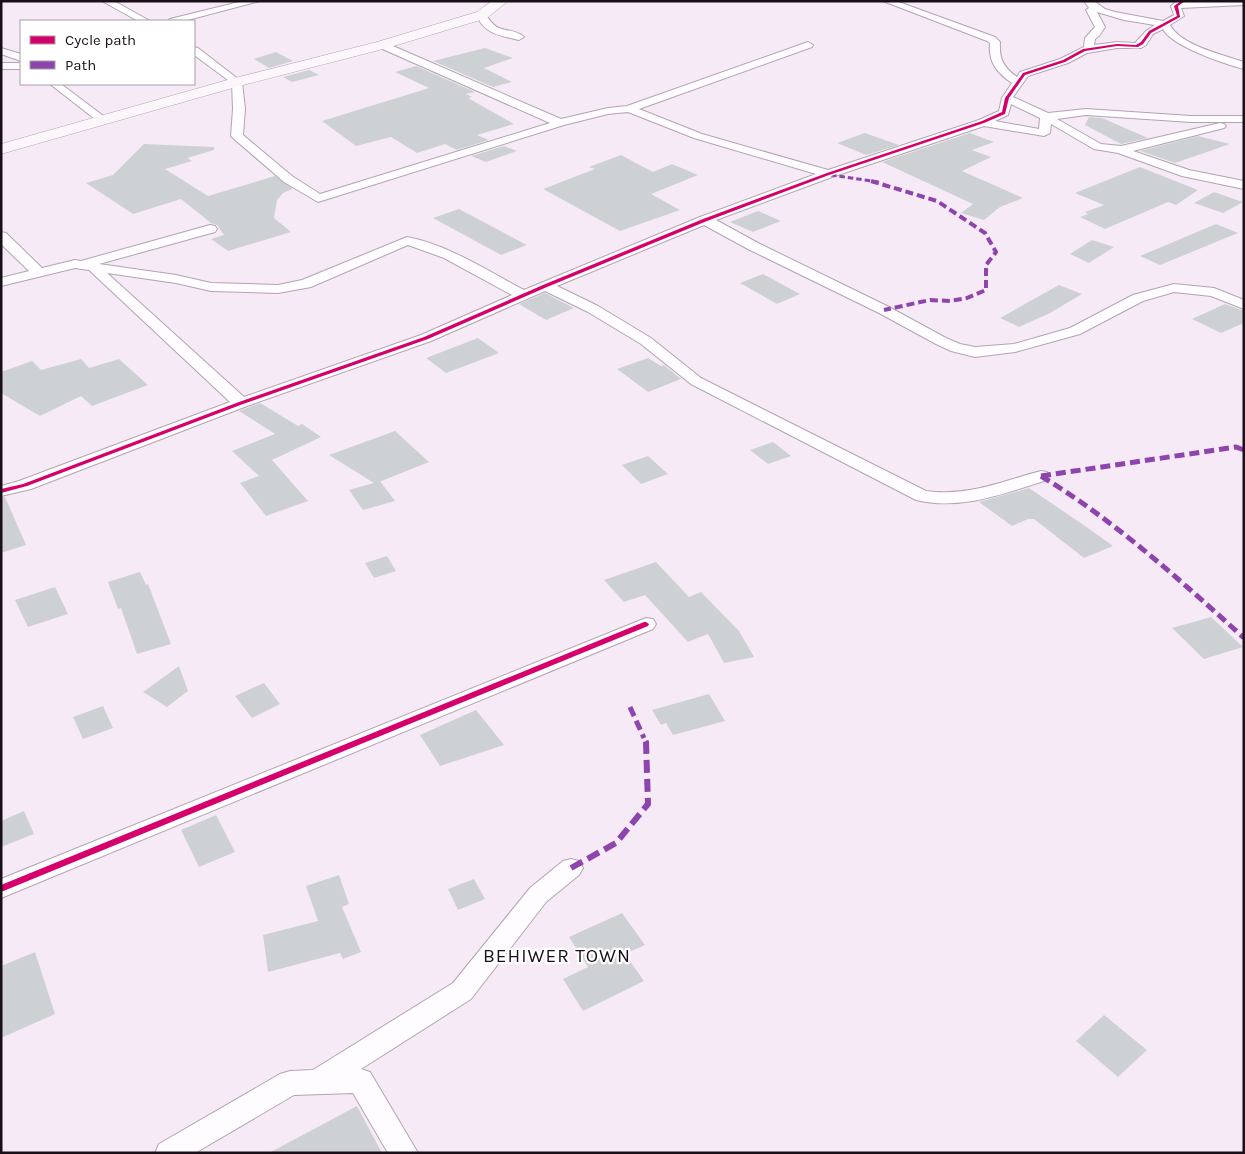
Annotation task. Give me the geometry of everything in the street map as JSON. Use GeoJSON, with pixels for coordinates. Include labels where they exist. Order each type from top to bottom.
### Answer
{"type":"FeatureCollection","features":[{"type":"Feature","properties":{"kind":"main road"},"geometry":{"type":"LineString","coordinates":[[1,149],[237,82],[382,46],[482,15],[501,1]]}},
{"type":"Feature","properties":{"kind":"street"},"geometry":{"type":"LineString","coordinates":[[106,1],[143,20]]}},
{"type":"Feature","properties":{"kind":"street"},"geometry":{"type":"LineString","coordinates":[[177,20],[256,1]]}},
{"type":"Feature","properties":{"kind":"street"},"geometry":{"type":"LineString","coordinates":[[887,1],[991,39],[995,42],[993,53],[996,62],[1005,74],[1017,82]]}},
{"type":"Feature","properties":{"kind":"street"},"geometry":{"type":"LineString","coordinates":[[1088,1],[1090,5],[1098,9],[1165,24]]}},
{"type":"Feature","properties":{"kind":"street"},"geometry":{"type":"LineString","coordinates":[[1,491],[25,485],[241,404],[426,338],[523,295],[705,220],[828,174],[983,122],[1004,113],[1007,98],[1024,74],[1064,61],[1089,49],[1117,45],[1137,46],[1142,43],[1150,32],[1179,16],[1180,3],[1244,2]]}},
{"type":"Feature","properties":{"kind":"street"},"geometry":{"type":"LineString","coordinates":[[1089,49],[1091,35],[1096,34],[1100,27],[1091,10],[1098,9]]}},
{"type":"Feature","properties":{"kind":"street"},"geometry":{"type":"LineString","coordinates":[[482,15],[485,23],[496,31],[519,37]]}},
{"type":"Feature","properties":{"kind":"street"},"geometry":{"type":"LineString","coordinates":[[1165,24],[1170,34],[1186,44],[1244,66]]}},
{"type":"Feature","properties":{"kind":"street"},"geometry":{"type":"LineString","coordinates":[[195,51],[237,82],[239,109],[237,136],[288,179],[318,198],[560,123],[608,111],[629,109],[808,45]]}},
{"type":"Feature","properties":{"kind":"street"},"geometry":{"type":"LineString","coordinates":[[382,46],[560,123]]}},
{"type":"Feature","properties":{"kind":"street"},"geometry":{"type":"LineString","coordinates":[[1,51],[12,53],[20,57]]}},
{"type":"Feature","properties":{"kind":"street"},"geometry":{"type":"LineString","coordinates":[[1,66],[20,66]]}},
{"type":"Feature","properties":{"kind":"street"},"geometry":{"type":"LineString","coordinates":[[56,85],[104,121]]}},
{"type":"Feature","properties":{"kind":"street"},"geometry":{"type":"LineString","coordinates":[[1007,98],[1046,117],[1098,147],[1121,150],[1186,173],[1244,185]]}},
{"type":"Feature","properties":{"kind":"street"},"geometry":{"type":"LineString","coordinates":[[629,109],[698,136],[828,174]]}},
{"type":"Feature","properties":{"kind":"street"},"geometry":{"type":"LineString","coordinates":[[1046,117],[1086,112],[1191,119],[1244,119]]}},
{"type":"Feature","properties":{"kind":"street"},"geometry":{"type":"LineString","coordinates":[[983,122],[1044,133],[1046,117]]}},
{"type":"Feature","properties":{"kind":"street"},"geometry":{"type":"LineString","coordinates":[[1121,150],[1244,119]]}},
{"type":"Feature","properties":{"kind":"street"},"geometry":{"type":"LineString","coordinates":[[705,220],[753,246],[884,310],[941,341],[956,348],[975,352],[1015,348],[1075,332],[1138,298],[1174,288],[1214,292],[1244,305]]}},
{"type":"Feature","properties":{"kind":"street"},"geometry":{"type":"LineString","coordinates":[[88,266],[210,230]]}},
{"type":"Feature","properties":{"kind":"street"},"geometry":{"type":"LineString","coordinates":[[1,236],[39,273]]}},
{"type":"Feature","properties":{"kind":"street"},"geometry":{"type":"LineString","coordinates":[[1,282],[75,264],[176,279],[211,287],[285,288],[306,284],[400,243],[414,241],[453,258],[523,295]]}},
{"type":"Feature","properties":{"kind":"street"},"geometry":{"type":"LineString","coordinates":[[88,266],[241,404]]}},
{"type":"Feature","properties":{"kind":"street"},"geometry":{"type":"LineString","coordinates":[[545,286],[592,309],[646,341],[696,381],[922,496],[952,500],[979,495],[1042,476]]}},
{"type":"Feature","properties":{"kind":"street"},"geometry":{"type":"LineString","coordinates":[[1,888],[646,624]]}},
{"type":"Feature","properties":{"kind":"street"},"geometry":{"type":"LineString","coordinates":[[317,1082],[462,991],[538,895],[571,868]]}},
{"type":"Feature","properties":{"kind":"street"},"geometry":{"type":"LineString","coordinates":[[169,1153],[290,1083],[360,1081],[404,1153]]}},
{"type":"Feature","properties":{"kind":"building"},"geometry":{"type":"Polygon","coordinates":[[[485,48],[513,58],[484,68],[512,82],[493,87],[433,61],[485,48]]]}},
{"type":"Feature","properties":{"kind":"building"},"geometry":{"type":"Polygon","coordinates":[[[276,52],[293,61],[269,68],[254,59],[276,52]]]}},
{"type":"Feature","properties":{"kind":"building"},"geometry":{"type":"Polygon","coordinates":[[[416,66],[475,92],[466,94],[472,97],[468,98],[514,124],[477,135],[489,140],[457,150],[445,144],[417,153],[391,137],[356,146],[322,121],[429,88],[395,72],[416,66]]]}},
{"type":"Feature","properties":{"kind":"building"},"geometry":{"type":"Polygon","coordinates":[[[309,70],[319,75],[292,82],[283,77],[309,70]]]}},
{"type":"Feature","properties":{"kind":"building"},"geometry":{"type":"Polygon","coordinates":[[[1089,117],[1102,118],[1148,138],[1121,144],[1085,125],[1089,117]]]}},
{"type":"Feature","properties":{"kind":"building"},"geometry":{"type":"Polygon","coordinates":[[[865,133],[899,145],[866,155],[837,143],[865,133]]]}},
{"type":"Feature","properties":{"kind":"building"},"geometry":{"type":"Polygon","coordinates":[[[970,133],[994,142],[972,150],[991,157],[962,171],[1023,198],[1000,207],[984,220],[961,213],[973,204],[882,162],[970,133]]]}},
{"type":"Feature","properties":{"kind":"building"},"geometry":{"type":"Polygon","coordinates":[[[1198,136],[1230,144],[1175,163],[1140,151],[1198,136]]]}},
{"type":"Feature","properties":{"kind":"building"},"geometry":{"type":"Polygon","coordinates":[[[144,144],[214,147],[214,150],[187,158],[192,161],[165,169],[208,196],[275,176],[293,189],[283,193],[277,200],[274,218],[291,232],[228,251],[211,239],[224,235],[217,225],[211,223],[181,199],[133,214],[86,183],[113,175],[144,144]]]}},
{"type":"Feature","properties":{"kind":"building"},"geometry":{"type":"Polygon","coordinates":[[[504,146],[517,151],[486,162],[471,156],[504,146]]]}},
{"type":"Feature","properties":{"kind":"building"},"geometry":{"type":"Polygon","coordinates":[[[621,155],[653,172],[672,164],[698,175],[651,194],[680,210],[620,231],[543,189],[595,169],[589,167],[621,155]]]}},
{"type":"Feature","properties":{"kind":"building"},"geometry":{"type":"Polygon","coordinates":[[[1140,167],[1198,190],[1176,205],[1168,202],[1105,229],[1080,217],[1088,214],[1085,212],[1104,205],[1075,193],[1140,167]]]}},
{"type":"Feature","properties":{"kind":"building"},"geometry":{"type":"Polygon","coordinates":[[[1214,192],[1243,202],[1223,213],[1194,203],[1214,192]]]}},
{"type":"Feature","properties":{"kind":"building"},"geometry":{"type":"Polygon","coordinates":[[[459,209],[527,245],[501,255],[433,218],[459,209]]]}},
{"type":"Feature","properties":{"kind":"building"},"geometry":{"type":"Polygon","coordinates":[[[758,211],[781,221],[753,232],[730,222],[758,211]]]}},
{"type":"Feature","properties":{"kind":"building"},"geometry":{"type":"Polygon","coordinates":[[[1216,224],[1238,233],[1160,265],[1140,256],[1216,224]]]}},
{"type":"Feature","properties":{"kind":"building"},"geometry":{"type":"Polygon","coordinates":[[[1092,240],[1114,247],[1089,263],[1070,254],[1092,240]]]}},
{"type":"Feature","properties":{"kind":"building"},"geometry":{"type":"Polygon","coordinates":[[[763,274],[800,294],[777,304],[740,283],[763,274]]]}},
{"type":"Feature","properties":{"kind":"building"},"geometry":{"type":"Polygon","coordinates":[[[1059,285],[1082,294],[1050,313],[1019,327],[1000,318],[1059,285]]]}},
{"type":"Feature","properties":{"kind":"building"},"geometry":{"type":"Polygon","coordinates":[[[545,293],[574,308],[546,320],[519,304],[545,293]]]}},
{"type":"Feature","properties":{"kind":"building"},"geometry":{"type":"Polygon","coordinates":[[[1225,304],[1244,311],[1244,323],[1221,333],[1192,319],[1225,304]]]}},
{"type":"Feature","properties":{"kind":"building"},"geometry":{"type":"Polygon","coordinates":[[[478,338],[499,353],[446,373],[426,358],[478,338]]]}},
{"type":"Feature","properties":{"kind":"building"},"geometry":{"type":"Polygon","coordinates":[[[648,358],[661,366],[664,365],[681,379],[648,392],[617,369],[648,358]]]}},
{"type":"Feature","properties":{"kind":"building"},"geometry":{"type":"Polygon","coordinates":[[[81,359],[89,368],[119,359],[148,385],[92,406],[81,396],[40,416],[1,393],[1,372],[32,361],[41,370],[81,359]]]}},
{"type":"Feature","properties":{"kind":"building"},"geometry":{"type":"Polygon","coordinates":[[[260,403],[298,426],[302,424],[321,437],[272,460],[308,501],[266,516],[240,483],[259,476],[232,451],[275,434],[239,411],[260,403]]]}},
{"type":"Feature","properties":{"kind":"building"},"geometry":{"type":"Polygon","coordinates":[[[395,431],[429,462],[380,481],[395,501],[363,510],[349,490],[374,483],[329,455],[395,431]]]}},
{"type":"Feature","properties":{"kind":"building"},"geometry":{"type":"Polygon","coordinates":[[[773,442],[791,456],[768,464],[750,450],[773,442]]]}},
{"type":"Feature","properties":{"kind":"building"},"geometry":{"type":"Polygon","coordinates":[[[648,456],[668,474],[641,484],[622,465],[648,456]]]}},
{"type":"Feature","properties":{"kind":"building"},"geometry":{"type":"Polygon","coordinates":[[[1029,488],[1113,546],[1084,558],[1034,519],[1028,519],[1012,526],[979,502],[1029,488]]]}},
{"type":"Feature","properties":{"kind":"building"},"geometry":{"type":"Polygon","coordinates":[[[5,497],[26,545],[1,553],[1,498],[5,497]]]}},
{"type":"Feature","properties":{"kind":"building"},"geometry":{"type":"Polygon","coordinates":[[[387,556],[396,571],[374,578],[365,563],[387,556]]]}},
{"type":"Feature","properties":{"kind":"building"},"geometry":{"type":"Polygon","coordinates":[[[656,562],[689,597],[701,592],[739,631],[754,657],[724,663],[708,634],[688,642],[645,595],[624,602],[604,580],[656,562]]]}},
{"type":"Feature","properties":{"kind":"building"},"geometry":{"type":"Polygon","coordinates":[[[140,572],[146,585],[148,584],[171,644],[137,654],[121,608],[118,609],[108,582],[140,572]]]}},
{"type":"Feature","properties":{"kind":"building"},"geometry":{"type":"Polygon","coordinates":[[[55,587],[68,614],[28,627],[15,600],[55,587]]]}},
{"type":"Feature","properties":{"kind":"building"},"geometry":{"type":"Polygon","coordinates":[[[1211,617],[1243,647],[1204,659],[1172,628],[1211,617]]]}},
{"type":"Feature","properties":{"kind":"building"},"geometry":{"type":"Polygon","coordinates":[[[179,666],[188,691],[167,707],[143,692],[179,666]]]}},
{"type":"Feature","properties":{"kind":"building"},"geometry":{"type":"Polygon","coordinates":[[[264,683],[280,704],[252,718],[235,696],[264,683]]]}},
{"type":"Feature","properties":{"kind":"building"},"geometry":{"type":"Polygon","coordinates":[[[709,694],[725,721],[673,735],[666,723],[661,725],[652,710],[709,694]]]}},
{"type":"Feature","properties":{"kind":"building"},"geometry":{"type":"Polygon","coordinates":[[[103,706],[113,728],[83,739],[73,717],[103,706]]]}},
{"type":"Feature","properties":{"kind":"building"},"geometry":{"type":"Polygon","coordinates":[[[476,710],[504,745],[440,766],[420,735],[476,710]]]}},
{"type":"Feature","properties":{"kind":"building"},"geometry":{"type":"Polygon","coordinates":[[[24,811],[34,834],[1,847],[1,821],[24,811]]]}},
{"type":"Feature","properties":{"kind":"building"},"geometry":{"type":"Polygon","coordinates":[[[216,815],[235,852],[199,867],[181,830],[216,815]]]}},
{"type":"Feature","properties":{"kind":"building"},"geometry":{"type":"Polygon","coordinates":[[[339,875],[349,904],[342,907],[361,952],[343,959],[340,953],[268,972],[263,935],[318,921],[306,886],[339,875]]]}},
{"type":"Feature","properties":{"kind":"building"},"geometry":{"type":"Polygon","coordinates":[[[474,879],[485,899],[458,910],[448,889],[474,879]]]}},
{"type":"Feature","properties":{"kind":"building"},"geometry":{"type":"Polygon","coordinates":[[[622,913],[645,945],[625,954],[644,981],[583,1011],[563,979],[588,967],[569,937],[622,913]]]}},
{"type":"Feature","properties":{"kind":"building"},"geometry":{"type":"Polygon","coordinates":[[[35,952],[55,1014],[1,1038],[1,966],[35,952]]]}},
{"type":"Feature","properties":{"kind":"building"},"geometry":{"type":"Polygon","coordinates":[[[1104,1015],[1147,1050],[1118,1077],[1076,1041],[1104,1015]]]}},
{"type":"Feature","properties":{"kind":"building"},"geometry":{"type":"Polygon","coordinates":[[[357,1106],[382,1153],[269,1153],[357,1106]]]}},
{"type":"Feature","properties":{"kind":"marked path"},"geometry":{"type":"LineString","coordinates":[[831,175],[879,182],[937,201],[985,233],[996,252],[986,265],[986,290],[967,298],[950,301],[930,300],[884,310]]}},
{"type":"Feature","properties":{"kind":"marked path"},"geometry":{"type":"LineString","coordinates":[[1041,476],[1236,447],[1244,450]]}},
{"type":"Feature","properties":{"kind":"marked path"},"geometry":{"type":"LineString","coordinates":[[1041,476],[1067,492],[1166,568],[1244,638]]}},
{"type":"Feature","properties":{"kind":"marked path"},"geometry":{"type":"LineString","coordinates":[[571,868],[616,843],[648,804],[646,742],[630,707]]}},
{"type":"Feature","properties":{"kind":"cycle path"},"geometry":{"type":"LineString","coordinates":[[1,491],[25,485],[241,403],[426,338],[545,286],[705,220],[828,174],[983,122],[1004,113],[1007,98],[1024,74],[1064,61],[1084,50],[1117,45],[1137,46],[1142,43],[1150,32],[1179,16],[1176,6],[1184,1]]}},
{"type":"Feature","properties":{"kind":"cycle path"},"geometry":{"type":"LineString","coordinates":[[1,889],[646,624]]}},
{"type":"Feature","properties":{"kind":"district","name":"BEHIWER TOWN"},"geometry":{"type":"Point","coordinates":[557,956]}}]}
